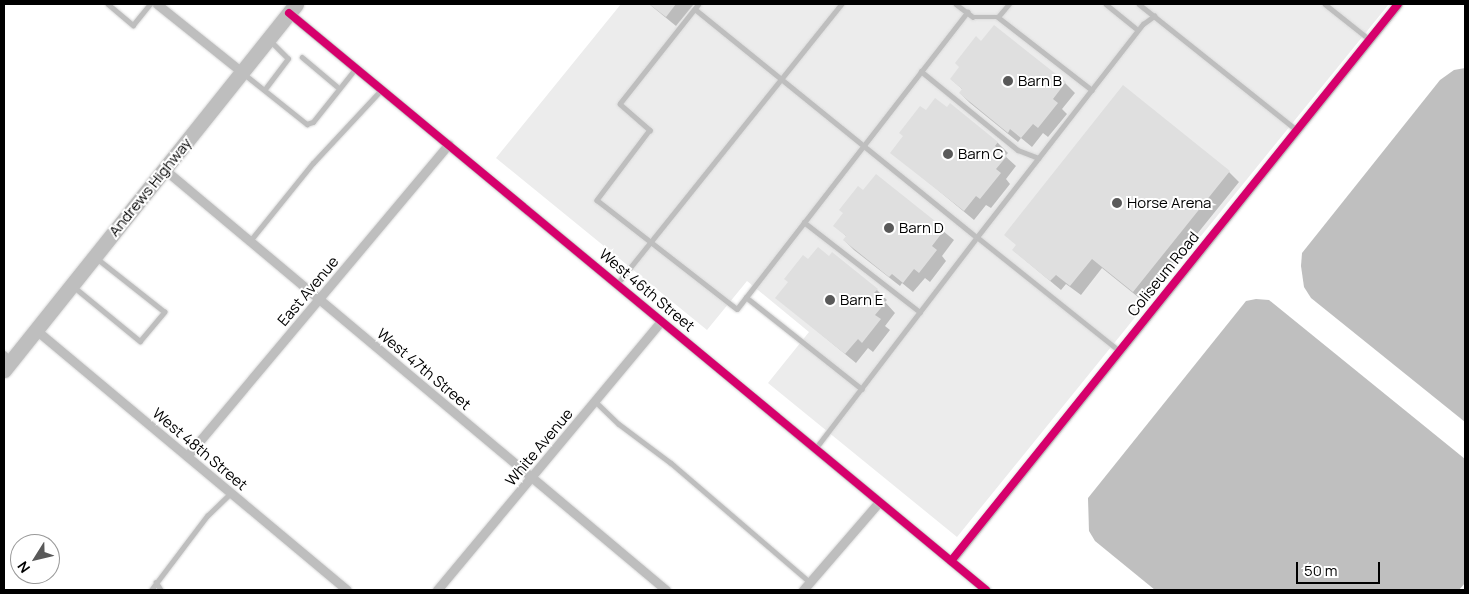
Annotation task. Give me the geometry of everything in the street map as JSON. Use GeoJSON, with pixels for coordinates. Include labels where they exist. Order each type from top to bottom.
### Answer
{"type":"FeatureCollection","features":[{"type":"Feature","properties":{"kind":"main road","name":"Andrews Highway"},"geometry":{"type":"LineString","coordinates":[[6,361],[36,330],[293,8]]}},
{"type":"Feature","properties":{"kind":"street"},"geometry":{"type":"LineString","coordinates":[[157,4],[242,72]]}},
{"type":"Feature","properties":{"kind":"street","name":"Coliseum Road"},"geometry":{"type":"LineString","coordinates":[[951,561],[1398,4]]}},
{"type":"Feature","properties":{"kind":"street","name":"West 46th Street"},"geometry":{"type":"LineString","coordinates":[[293,8],[356,68],[986,590]]}},
{"type":"Feature","properties":{"kind":"street","name":"East Avenue"},"geometry":{"type":"LineString","coordinates":[[187,456],[449,144]]}},
{"type":"Feature","properties":{"kind":"street","name":"West 47th Street"},"geometry":{"type":"LineString","coordinates":[[164,169],[666,590]]}},
{"type":"Feature","properties":{"kind":"street","name":"White Avenue"},"geometry":{"type":"LineString","coordinates":[[437,590],[662,321]]}},
{"type":"Feature","properties":{"kind":"street","name":"West 48th Street"},"geometry":{"type":"LineString","coordinates":[[36,330],[347,590]]}},
{"type":"Feature","properties":{"kind":"street"},"geometry":{"type":"LineString","coordinates":[[803,590],[879,502]]}},
{"type":"Feature","properties":{"kind":"lane"},"geometry":{"type":"LineString","coordinates":[[108,4],[133,25],[150,4]]}},
{"type":"Feature","properties":{"kind":"lane"},"geometry":{"type":"LineString","coordinates":[[699,4],[620,104],[650,130],[597,200],[737,309],[967,12]]}},
{"type":"Feature","properties":{"kind":"lane"},"geometry":{"type":"LineString","coordinates":[[617,284],[652,243],[841,4]]}},
{"type":"Feature","properties":{"kind":"lane"},"geometry":{"type":"LineString","coordinates":[[956,4],[973,17],[998,17],[1092,90]]}},
{"type":"Feature","properties":{"kind":"lane"},"geometry":{"type":"LineString","coordinates":[[998,17],[1008,4]]}},
{"type":"Feature","properties":{"kind":"lane"},"geometry":{"type":"LineString","coordinates":[[1106,4],[1138,30]]}},
{"type":"Feature","properties":{"kind":"lane"},"geometry":{"type":"LineString","coordinates":[[1139,4],[1296,130]]}},
{"type":"Feature","properties":{"kind":"lane"},"geometry":{"type":"LineString","coordinates":[[1325,4],[1369,39]]}},
{"type":"Feature","properties":{"kind":"lane"},"geometry":{"type":"LineString","coordinates":[[695,9],[1120,350]]}},
{"type":"Feature","properties":{"kind":"lane"},"geometry":{"type":"LineString","coordinates":[[815,449],[1138,30],[1154,16]]}},
{"type":"Feature","properties":{"kind":"lane"},"geometry":{"type":"LineString","coordinates":[[265,89],[288,58],[268,39]]}},
{"type":"Feature","properties":{"kind":"lane"},"geometry":{"type":"LineString","coordinates":[[302,57],[340,88]]}},
{"type":"Feature","properties":{"kind":"lane"},"geometry":{"type":"LineString","coordinates":[[242,72],[307,124],[313,122],[356,68]]}},
{"type":"Feature","properties":{"kind":"lane"},"geometry":{"type":"LineString","coordinates":[[921,72],[1018,150],[1039,158]]}},
{"type":"Feature","properties":{"kind":"lane"},"geometry":{"type":"LineString","coordinates":[[250,241],[313,163],[382,89]]}},
{"type":"Feature","properties":{"kind":"lane"},"geometry":{"type":"LineString","coordinates":[[804,222],[920,312]]}},
{"type":"Feature","properties":{"kind":"lane"},"geometry":{"type":"LineString","coordinates":[[72,285],[140,341],[164,312],[94,257]]}},
{"type":"Feature","properties":{"kind":"lane"},"geometry":{"type":"LineString","coordinates":[[746,297],[862,389]]}},
{"type":"Feature","properties":{"kind":"lane"},"geometry":{"type":"LineString","coordinates":[[595,401],[619,424],[671,463],[810,582]]}},
{"type":"Feature","properties":{"kind":"lane"},"geometry":{"type":"LineString","coordinates":[[150,590],[207,516],[231,493]]}},
{"type":"Feature","properties":{"kind":"lane"},"geometry":{"type":"LineString","coordinates":[[156,582],[161,590]]}},
{"type":"Feature","properties":{"kind":"shaded area"},"geometry":{"type":"Polygon","coordinates":[[[621,4],[1389,4],[957,537],[768,383],[809,332],[747,281],[707,330],[496,158],[621,4]]]}},
{"type":"Feature","properties":{"kind":"shaded area"},"geometry":{"type":"Polygon","coordinates":[[[1465,68],[1465,422],[1311,298],[1304,287],[1301,266],[1302,253],[1440,80],[1454,70],[1465,68]]]}},
{"type":"Feature","properties":{"kind":"shaded area"},"geometry":{"type":"Polygon","coordinates":[[[1256,299],[1269,300],[1465,459],[1465,583],[1459,590],[1155,590],[1095,541],[1089,531],[1088,498],[1246,301],[1256,299]]]}},
{"type":"Feature","properties":{"kind":"building"},"geometry":{"type":"Polygon","coordinates":[[[649,4],[676,4],[666,17],[649,4]]]}},
{"type":"Feature","properties":{"kind":"building","name":"Barn B"},"geometry":{"type":"Polygon","coordinates":[[[994,25],[1066,82],[1053,99],[1058,103],[1038,128],[1033,124],[1021,138],[1010,129],[1008,133],[959,93],[962,89],[950,79],[959,67],[955,63],[976,36],[981,41],[994,25]]]}},
{"type":"Feature","properties":{"kind":"building","name":"Horse Arena"},"geometry":{"type":"Polygon","coordinates":[[[1123,85],[1230,171],[1133,292],[1092,259],[1070,286],[1056,275],[1050,281],[1012,250],[1016,245],[1004,235],[1123,85]]]}},
{"type":"Feature","properties":{"kind":"building","name":"Barn C"},"geometry":{"type":"Polygon","coordinates":[[[935,98],[947,107],[950,103],[998,142],[995,146],[1007,156],[996,169],[1001,173],[980,199],[976,196],[964,211],[890,153],[903,136],[899,133],[920,106],[926,110],[935,98]]]}},
{"type":"Feature","properties":{"kind":"building","name":"Barn D"},"geometry":{"type":"Polygon","coordinates":[[[876,174],[945,229],[932,246],[937,250],[919,273],[914,269],[903,283],[892,274],[889,277],[843,240],[846,236],[833,226],[843,213],[839,210],[858,186],[863,190],[876,174]]]}},
{"type":"Feature","properties":{"kind":"building","name":"Barn E"},"geometry":{"type":"Polygon","coordinates":[[[818,247],[829,256],[832,252],[878,289],[874,293],[886,302],[875,315],[881,319],[862,343],[858,339],[845,354],[775,298],[788,282],[784,279],[803,255],[808,259],[818,247]]]}},
{"type":"Feature","properties":{"kind":"cycle path"},"geometry":{"type":"LineString","coordinates":[[951,561],[1398,4]]}},
{"type":"Feature","properties":{"kind":"cycle path"},"geometry":{"type":"LineString","coordinates":[[289,13],[986,590]]}},
{"type":"Feature","properties":{"kind":"place","name":"Barn B"},"geometry":{"type":"Point","coordinates":[1008,81]}},
{"type":"Feature","properties":{"kind":"place","name":"Barn C"},"geometry":{"type":"Point","coordinates":[948,154]}},
{"type":"Feature","properties":{"kind":"place","name":"Horse Arena"},"geometry":{"type":"Point","coordinates":[1117,203]}},
{"type":"Feature","properties":{"kind":"place","name":"Barn D"},"geometry":{"type":"Point","coordinates":[889,228]}},
{"type":"Feature","properties":{"kind":"place","name":"Barn E"},"geometry":{"type":"Point","coordinates":[830,300]}}]}
